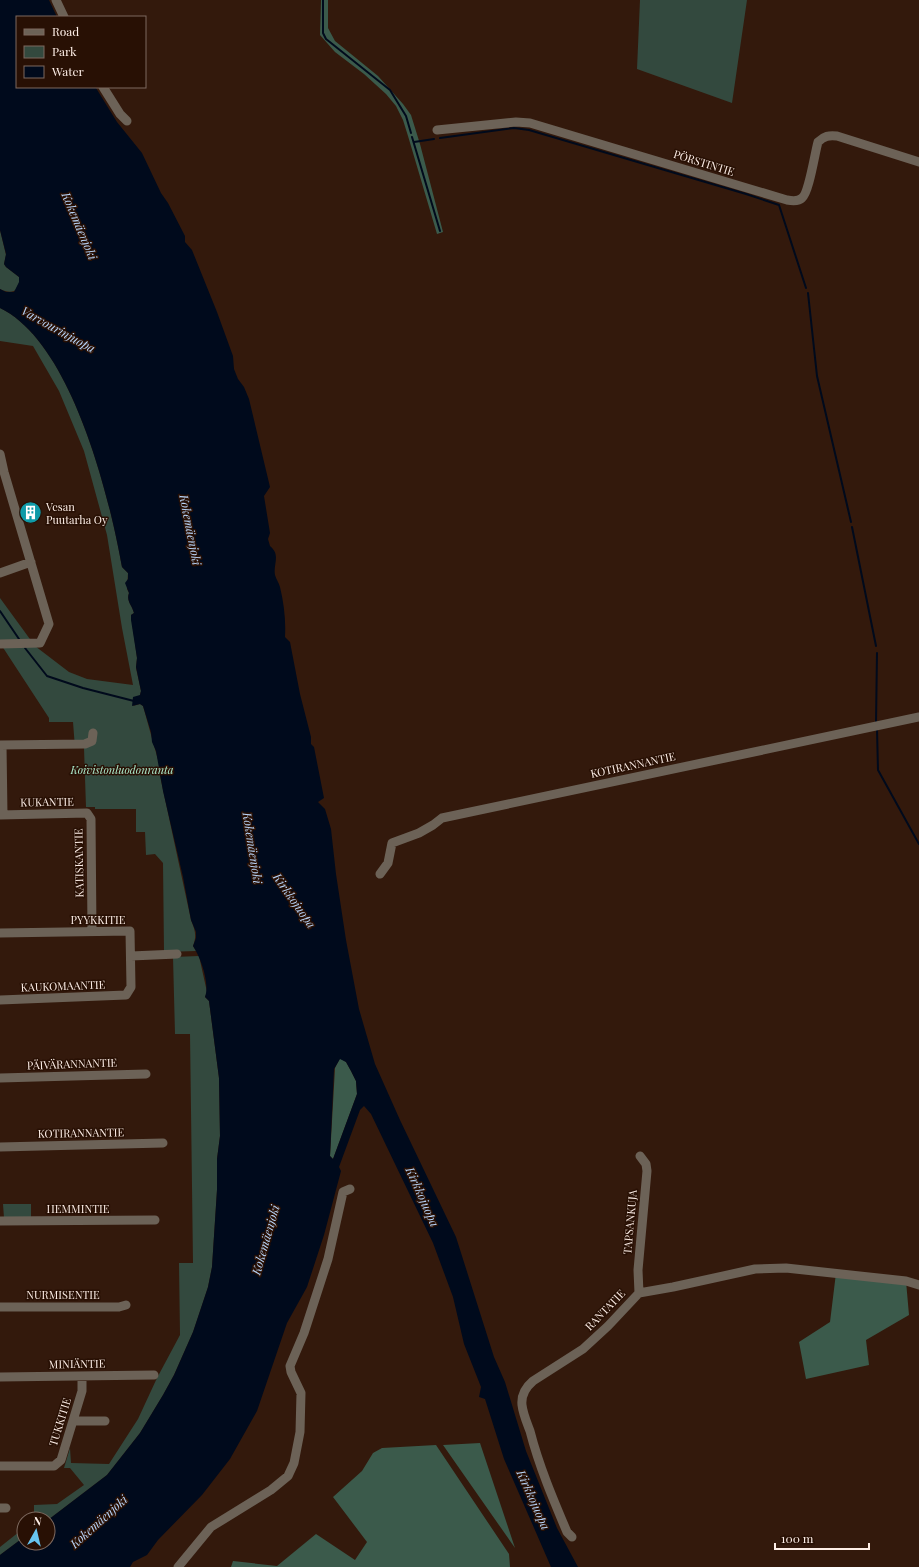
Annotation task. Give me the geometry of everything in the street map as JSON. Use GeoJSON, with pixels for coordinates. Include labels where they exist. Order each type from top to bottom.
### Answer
{"type":"FeatureCollection","features":[{"type":"Feature","properties":{"kind":"street"},"geometry":{"type":"LineString","coordinates":[[56,0],[64,16]]}},
{"type":"Feature","properties":{"kind":"street"},"geometry":{"type":"LineString","coordinates":[[104,88],[120,114],[127,121]]}},
{"type":"Feature","properties":{"kind":"street","name":"PÖRSTINTIE"},"geometry":{"type":"LineString","coordinates":[[437,130],[516,122],[530,123],[794,201],[802,198],[807,191],[818,142],[823,137],[830,135],[837,136],[919,162]]}},
{"type":"Feature","properties":{"kind":"street"},"geometry":{"type":"LineString","coordinates":[[0,454],[2,473],[31,562],[49,624],[40,643],[0,644]]}},
{"type":"Feature","properties":{"kind":"street"},"geometry":{"type":"LineString","coordinates":[[0,573],[31,562]]}},
{"type":"Feature","properties":{"kind":"street","name":"KOTIRANNANTIE"},"geometry":{"type":"LineString","coordinates":[[380,874],[388,863],[392,843],[419,833],[442,818],[919,717]]}},
{"type":"Feature","properties":{"kind":"street"},"geometry":{"type":"LineString","coordinates":[[1,815],[1,745],[85,744],[92,741],[93,733]]}},
{"type":"Feature","properties":{"kind":"street","name":"KUKANTIE"},"geometry":{"type":"LineString","coordinates":[[1,815],[87,813],[91,819]]}},
{"type":"Feature","properties":{"kind":"street","name":"KATISKANTIE"},"geometry":{"type":"LineString","coordinates":[[91,819],[92,931]]}},
{"type":"Feature","properties":{"kind":"street","name":"PYYKKITIE"},"geometry":{"type":"LineString","coordinates":[[0,933],[130,931],[131,987],[126,995]]}},
{"type":"Feature","properties":{"kind":"street"},"geometry":{"type":"LineString","coordinates":[[131,956],[177,954]]}},
{"type":"Feature","properties":{"kind":"street","name":"KAUKOMAANTIE"},"geometry":{"type":"LineString","coordinates":[[0,1000],[126,995]]}},
{"type":"Feature","properties":{"kind":"street","name":"PÄIVÄRANNANTIE"},"geometry":{"type":"LineString","coordinates":[[0,1078],[146,1074]]}},
{"type":"Feature","properties":{"kind":"street","name":"KOTIRANNANTIE"},"geometry":{"type":"LineString","coordinates":[[0,1147],[163,1143]]}},
{"type":"Feature","properties":{"kind":"street","name":"TAPSANKUJA"},"geometry":{"type":"LineString","coordinates":[[639,1293],[638,1270],[647,1171],[646,1164],[640,1156]]}},
{"type":"Feature","properties":{"kind":"street"},"geometry":{"type":"LineString","coordinates":[[178,1567],[211,1527],[271,1490],[288,1476],[294,1463],[300,1432],[301,1393],[291,1372],[290,1366],[304,1333],[328,1259],[343,1192],[350,1189]]}},
{"type":"Feature","properties":{"kind":"street","name":"HEMMINTIE"},"geometry":{"type":"LineString","coordinates":[[0,1221],[156,1220]]}},
{"type":"Feature","properties":{"kind":"street","name":"RANTATIE"},"geometry":{"type":"LineString","coordinates":[[572,1537],[567,1532],[548,1488],[535,1449],[522,1404],[524,1393],[528,1385],[533,1381],[583,1349],[608,1326],[639,1293],[755,1269],[786,1268],[906,1282],[919,1285]]}},
{"type":"Feature","properties":{"kind":"street","name":"NURMISENTIE"},"geometry":{"type":"LineString","coordinates":[[0,1307],[119,1307],[126,1305]]}},
{"type":"Feature","properties":{"kind":"street","name":"MINIÄNTIE"},"geometry":{"type":"LineString","coordinates":[[0,1377],[154,1375]]}},
{"type":"Feature","properties":{"kind":"street","name":"TUKKITIE"},"geometry":{"type":"LineString","coordinates":[[0,1466],[54,1466],[61,1460],[82,1391],[82,1376]]}},
{"type":"Feature","properties":{"kind":"street"},"geometry":{"type":"LineString","coordinates":[[74,1421],[105,1421]]}},
{"type":"Feature","properties":{"kind":"green space"},"geometry":{"type":"Polygon","coordinates":[[[321,0],[328,0],[328,28],[335,41],[378,76],[411,115],[443,232],[437,234],[403,120],[396,106],[386,94],[364,74],[335,52],[320,35],[321,0]]]}},
{"type":"Feature","properties":{"kind":"green space"},"geometry":{"type":"Polygon","coordinates":[[[640,0],[747,0],[732,103],[637,69],[640,0]]]}},
{"type":"Feature","properties":{"kind":"green space"},"geometry":{"type":"Polygon","coordinates":[[[0,230],[6,255],[4,264],[19,277],[19,286],[12,292],[0,289],[0,230]]]}},
{"type":"Feature","properties":{"kind":"green space","name":"Koivistonluodonranta"},"geometry":{"type":"Polygon","coordinates":[[[0,308],[25,326],[47,353],[66,386],[83,423],[96,462],[116,536],[122,567],[128,573],[127,589],[129,593],[128,598],[134,613],[131,615],[137,658],[136,668],[141,691],[133,706],[140,704],[143,706],[160,767],[160,776],[194,930],[195,939],[193,946],[196,951],[164,952],[163,863],[155,854],[146,855],[145,832],[136,832],[136,809],[95,809],[95,807],[86,807],[84,748],[75,748],[73,722],[49,722],[49,718],[0,643],[0,598],[35,646],[69,672],[87,679],[133,685],[107,535],[84,451],[59,391],[33,346],[0,341],[0,308]]]}},
{"type":"Feature","properties":{"kind":"green space"},"geometry":{"type":"Polygon","coordinates":[[[199,956],[207,992],[205,997],[209,1001],[219,1078],[220,1136],[217,1159],[217,1190],[212,1267],[208,1287],[193,1332],[174,1375],[140,1433],[107,1475],[56,1514],[56,1511],[34,1511],[34,1505],[57,1504],[84,1485],[70,1468],[64,1468],[70,1448],[71,1463],[109,1464],[138,1419],[157,1378],[180,1335],[179,1263],[193,1263],[190,1034],[175,1034],[173,957],[199,956]]]}},
{"type":"Feature","properties":{"kind":"green space"},"geometry":{"type":"Polygon","coordinates":[[[340,1058],[346,1062],[356,1081],[357,1094],[333,1159],[330,1156],[335,1068],[340,1058]]]}},
{"type":"Feature","properties":{"kind":"green space"},"geometry":{"type":"Polygon","coordinates":[[[3,1204],[31,1204],[31,1218],[4,1218],[3,1204]]]}},
{"type":"Feature","properties":{"kind":"green space"},"geometry":{"type":"Polygon","coordinates":[[[836,1273],[906,1281],[909,1315],[866,1340],[869,1365],[806,1379],[799,1342],[830,1322],[836,1273]]]}},
{"type":"Feature","properties":{"kind":"green space"},"geometry":{"type":"Polygon","coordinates":[[[480,1443],[515,1548],[443,1445],[480,1443]]]}},
{"type":"Feature","properties":{"kind":"green space"},"geometry":{"type":"Polygon","coordinates":[[[436,1445],[509,1554],[510,1567],[231,1567],[233,1561],[277,1566],[316,1534],[355,1560],[367,1542],[333,1497],[362,1471],[373,1453],[382,1448],[436,1445]]]}},
{"type":"Feature","properties":{"kind":"green space"},"geometry":{"type":"Polygon","coordinates":[[[16,1534],[16,1543],[0,1555],[0,1547],[16,1534]]]}},
{"type":"Feature","properties":{"kind":"water"},"geometry":{"type":"Polygon","coordinates":[[[0,0],[49,0],[57,16],[16,16],[16,88],[96,88],[117,122],[142,153],[161,193],[168,203],[185,236],[185,242],[192,250],[233,356],[234,369],[249,399],[270,487],[264,496],[270,533],[268,539],[276,556],[275,575],[280,586],[283,599],[285,637],[290,642],[300,694],[311,737],[311,744],[314,747],[324,798],[318,802],[325,809],[331,829],[346,940],[359,1009],[375,1064],[456,1237],[494,1357],[505,1382],[526,1451],[557,1528],[578,1567],[551,1567],[504,1459],[485,1399],[479,1397],[481,1387],[464,1344],[453,1297],[433,1243],[371,1114],[364,1106],[360,1110],[339,1167],[341,1171],[324,1235],[307,1287],[287,1323],[257,1411],[230,1459],[202,1495],[158,1540],[147,1555],[133,1562],[130,1567],[0,1567],[0,1555],[16,1543],[16,1551],[56,1551],[56,1514],[107,1475],[140,1433],[174,1375],[193,1332],[208,1287],[212,1267],[217,1190],[217,1159],[220,1136],[219,1078],[209,1001],[205,997],[206,978],[202,964],[193,946],[196,938],[196,932],[191,920],[151,732],[143,706],[140,704],[132,706],[133,697],[140,695],[141,691],[136,667],[137,658],[131,620],[131,615],[134,613],[129,601],[129,593],[125,583],[128,579],[128,573],[122,567],[116,536],[96,462],[83,423],[66,386],[47,353],[25,326],[0,308],[0,289],[6,292],[14,292],[19,282],[19,277],[4,264],[6,254],[0,230],[0,0]],[[340,1059],[334,1069],[330,1156],[333,1159],[357,1094],[356,1081],[346,1062],[340,1059]]]}},
{"type":"Feature","properties":{"kind":"waterway"},"geometry":{"type":"LineString","coordinates":[[323,0],[323,33],[326,39],[390,90],[406,116],[411,133]]}},
{"type":"Feature","properties":{"kind":"waterway"},"geometry":{"type":"LineString","coordinates":[[440,138],[514,128],[529,130],[779,205],[806,288]]}},
{"type":"Feature","properties":{"kind":"waterway"},"geometry":{"type":"LineString","coordinates":[[412,137],[440,231]]}},
{"type":"Feature","properties":{"kind":"waterway"},"geometry":{"type":"LineString","coordinates":[[414,142],[434,139]]}},
{"type":"Feature","properties":{"kind":"waterway"},"geometry":{"type":"LineString","coordinates":[[808,293],[817,376],[851,522]]}},
{"type":"Feature","properties":{"kind":"waterway"},"geometry":{"type":"LineString","coordinates":[[852,527],[876,646]]}},
{"type":"Feature","properties":{"kind":"waterway"},"geometry":{"type":"LineString","coordinates":[[0,611],[19,639]]}},
{"type":"Feature","properties":{"kind":"waterway"},"geometry":{"type":"LineString","coordinates":[[25,648],[47,676],[83,688],[134,701]]}},
{"type":"Feature","properties":{"kind":"waterway"},"geometry":{"type":"LineString","coordinates":[[876,723],[877,653]]}},
{"type":"Feature","properties":{"kind":"waterway"},"geometry":{"type":"LineString","coordinates":[[877,729],[878,770],[919,844]]}},
{"type":"Feature","properties":{"kind":"place","name":"Vesan Puutarha Oy"},"geometry":{"type":"Point","coordinates":[30,513]}},
{"type":"Feature","properties":{"kind":"water label","name":"Kokemäenjoki"},"geometry":{"type":"Point","coordinates":[79,226]}},
{"type":"Feature","properties":{"kind":"water label","name":"Varvourinjuopa"},"geometry":{"type":"Point","coordinates":[58,330]}},
{"type":"Feature","properties":{"kind":"water label","name":"Kokemäenjoki"},"geometry":{"type":"Point","coordinates":[190,530]}},
{"type":"Feature","properties":{"kind":"water label","name":"Kokemäenjoki"},"geometry":{"type":"Point","coordinates":[252,848]}},
{"type":"Feature","properties":{"kind":"water label","name":"Kirkkojuopa"},"geometry":{"type":"Point","coordinates":[294,901]}},
{"type":"Feature","properties":{"kind":"water label","name":"Kirkkojuopa"},"geometry":{"type":"Point","coordinates":[422,1197]}},
{"type":"Feature","properties":{"kind":"water label","name":"Kokemäenjoki"},"geometry":{"type":"Point","coordinates":[266,1240]}},
{"type":"Feature","properties":{"kind":"water label","name":"Kirkkojuopa"},"geometry":{"type":"Point","coordinates":[533,1500]}},
{"type":"Feature","properties":{"kind":"water label","name":"Kokemäenjoki"},"geometry":{"type":"Point","coordinates":[99,1522]}}]}
